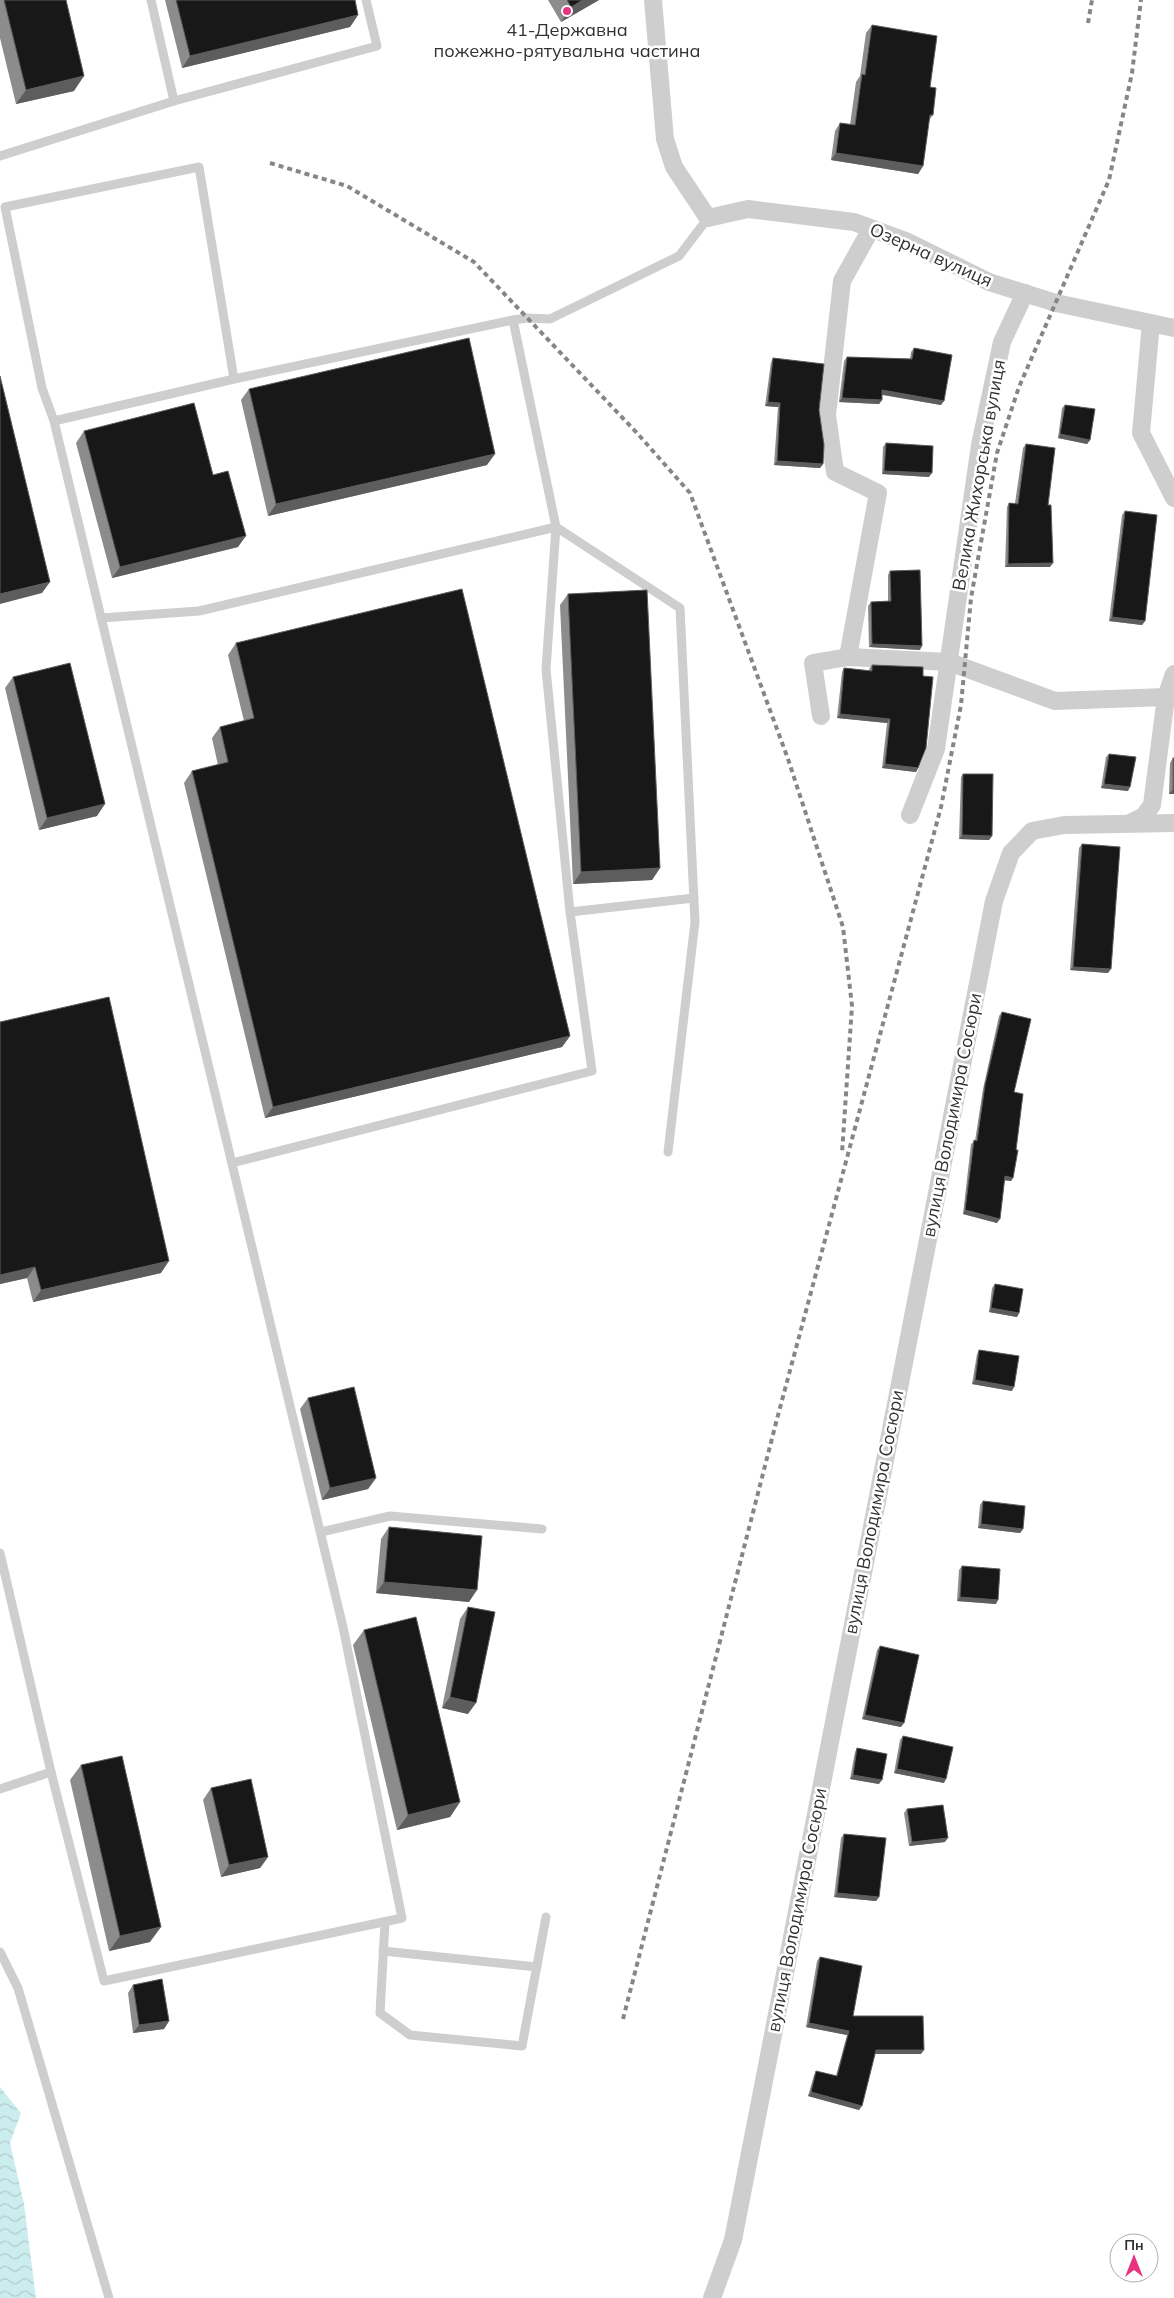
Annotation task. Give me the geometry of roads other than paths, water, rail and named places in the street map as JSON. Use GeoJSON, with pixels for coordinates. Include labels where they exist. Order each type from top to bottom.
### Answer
{"type":"FeatureCollection","features":[{"type":"Feature","properties":{"kind":"street"},"geometry":{"type":"LineString","coordinates":[[653,0],[665,139],[674,167],[708,218]]}},
{"type":"Feature","properties":{"kind":"street","name":"Озерна вулиця"},"geometry":{"type":"LineString","coordinates":[[708,218],[748,209],[854,222],[908,242],[989,282],[1056,304],[1174,328]]}},
{"type":"Feature","properties":{"kind":"street"},"geometry":{"type":"LineString","coordinates":[[848,657],[878,493],[835,472],[827,415],[842,281],[872,229]]}},
{"type":"Feature","properties":{"kind":"street","name":"Велика Жихорська вулиця"},"geometry":{"type":"LineString","coordinates":[[910,815],[936,749],[982,436],[1002,342],[1025,293]]}},
{"type":"Feature","properties":{"kind":"street"},"geometry":{"type":"LineString","coordinates":[[1151,323],[1141,433],[1174,498]]}},
{"type":"Feature","properties":{"kind":"street"},"geometry":{"type":"LineString","coordinates":[[821,716],[813,663],[848,657],[948,662],[1055,701],[1166,697]]}},
{"type":"Feature","properties":{"kind":"street"},"geometry":{"type":"LineString","coordinates":[[1130,823],[1144,816],[1152,805],[1166,697],[1174,674]]}},
{"type":"Feature","properties":{"kind":"street"},"geometry":{"type":"LineString","coordinates":[[1130,823],[1174,823]]}},
{"type":"Feature","properties":{"kind":"street","name":"вулиця Володимира Сосюри"},"geometry":{"type":"LineString","coordinates":[[712,2298],[734,2240],[994,901],[1011,852],[1032,832],[1064,825],[1130,823]]}},
{"type":"Feature","properties":{"kind":"lane"},"geometry":{"type":"LineString","coordinates":[[151,0],[174,101]]}},
{"type":"Feature","properties":{"kind":"lane"},"geometry":{"type":"LineString","coordinates":[[0,156],[174,101],[377,46],[366,0]]}},
{"type":"Feature","properties":{"kind":"lane"},"geometry":{"type":"LineString","coordinates":[[0,1553],[51,1772],[104,1981],[402,1918],[344,1627],[102,618],[54,422],[42,388],[5,207],[199,167],[234,379]]}},
{"type":"Feature","properties":{"kind":"lane"},"geometry":{"type":"LineString","coordinates":[[54,422],[234,379],[513,320],[527,318],[550,319],[679,256],[708,218]]}},
{"type":"Feature","properties":{"kind":"lane"},"geometry":{"type":"LineString","coordinates":[[232,1163],[592,1070],[570,912],[546,669],[556,527],[513,320]]}},
{"type":"Feature","properties":{"kind":"lane"},"geometry":{"type":"LineString","coordinates":[[102,618],[199,611],[556,527],[680,608],[695,922],[668,1152]]}},
{"type":"Feature","properties":{"kind":"lane"},"geometry":{"type":"LineString","coordinates":[[570,912],[694,898]]}},
{"type":"Feature","properties":{"kind":"lane"},"geometry":{"type":"LineString","coordinates":[[321,1532],[390,1516],[542,1529]]}},
{"type":"Feature","properties":{"kind":"lane"},"geometry":{"type":"LineString","coordinates":[[0,1789],[51,1772]]}},
{"type":"Feature","properties":{"kind":"lane"},"geometry":{"type":"LineString","coordinates":[[385,1922],[380,2013],[410,2035],[522,2046],[546,1917]]}},
{"type":"Feature","properties":{"kind":"lane"},"geometry":{"type":"LineString","coordinates":[[383,1951],[536,1968]]}},
{"type":"Feature","properties":{"kind":"lane"},"geometry":{"type":"LineString","coordinates":[[0,1952],[18,1988],[109,2298]]}},
{"type":"Feature","properties":{"kind":"water"},"geometry":{"type":"Polygon","coordinates":[[[0,2087],[21,2113],[10,2143],[24,2204],[36,2298],[0,2298],[0,2087]]]}},
{"type":"Feature","properties":{"kind":"railway"},"geometry":{"type":"LineString","coordinates":[[1088,23],[1092,0]]}},
{"type":"Feature","properties":{"kind":"railway"},"geometry":{"type":"LineString","coordinates":[[623,2019],[777,1419],[941,807],[961,705],[971,598],[997,453],[1019,387],[1109,180],[1132,73],[1141,0]]}},
{"type":"Feature","properties":{"kind":"railway"},"geometry":{"type":"LineString","coordinates":[[270,163],[347,186],[474,262],[637,433],[690,493],[788,759],[843,927],[852,1006],[842,1153]]}},
{"type":"Feature","properties":{"kind":"place","name":"41-Державна пожежно-рятувальна частина"},"geometry":{"type":"Point","coordinates":[567,11]}}]}
